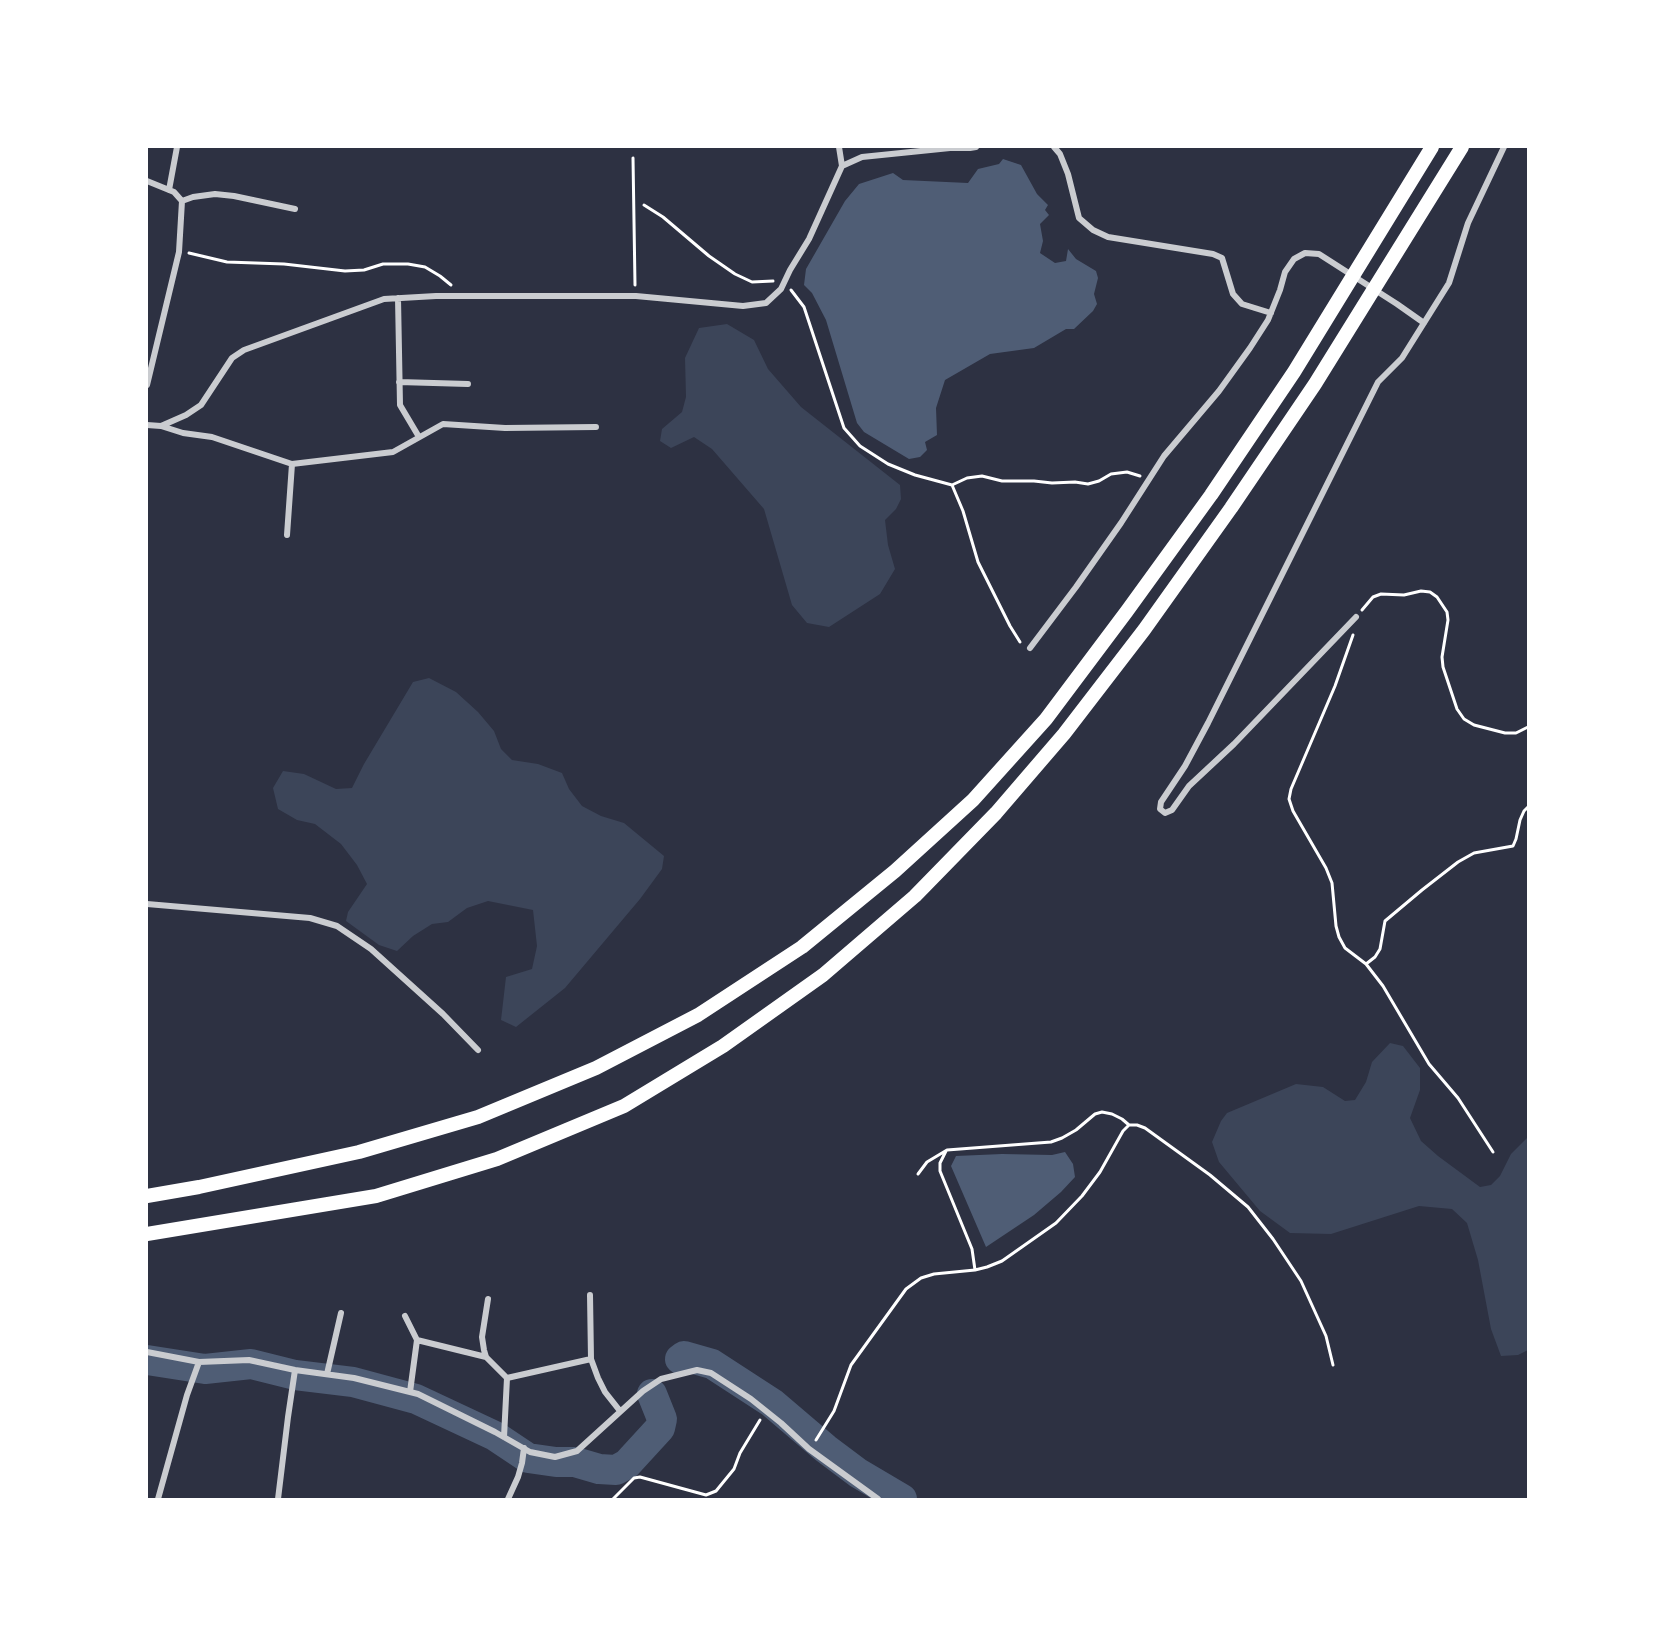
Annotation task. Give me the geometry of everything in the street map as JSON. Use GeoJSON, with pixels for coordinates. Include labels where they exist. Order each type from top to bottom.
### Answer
{"type":"FeatureCollection","features":[{"type":"Feature","properties":{"kind":"highway"},"geometry":{"type":"LineString","coordinates":[[147,1196],[199,1187],[358,1152],[478,1117],[596,1068],[708,1009],[802,947],[895,871],[973,800],[1046,719],[1211,495],[1294,372],[1432,147]]}},
{"type":"Feature","properties":{"kind":"highway"},"geometry":{"type":"LineString","coordinates":[[147,1234],[376,1196],[497,1159],[624,1106],[723,1046],[823,975],[915,896],[996,813],[1064,734],[1144,630],[1231,508],[1315,384],[1461,147]]}},
{"type":"Feature","properties":{"kind":"street"},"geometry":{"type":"LineString","coordinates":[[169,190],[177,147]]}},
{"type":"Feature","properties":{"kind":"street"},"geometry":{"type":"LineString","coordinates":[[161,426],[186,415],[201,405],[232,358],[244,350],[384,299],[462,296],[636,296],[743,306],[766,303],[781,289],[809,239],[842,166],[839,147]]}},
{"type":"Feature","properties":{"kind":"street"},"geometry":{"type":"LineString","coordinates":[[842,166],[862,157],[976,147]]}},
{"type":"Feature","properties":{"kind":"street"},"geometry":{"type":"LineString","coordinates":[[1054,147],[1060,154],[1068,174],[1079,218],[1093,230],[1108,237],[1213,254],[1222,258],[1233,294],[1242,303],[1271,313]]}},
{"type":"Feature","properties":{"kind":"street"},"geometry":{"type":"LineString","coordinates":[[1356,617],[1234,744],[1189,786],[1172,810],[1165,813],[1160,809],[1161,802],[1185,766],[1208,723],[1378,382],[1402,358],[1449,283],[1468,224],[1504,147]]}},
{"type":"Feature","properties":{"kind":"street"},"geometry":{"type":"LineString","coordinates":[[147,180],[174,192],[182,201],[179,252],[147,385]]}},
{"type":"Feature","properties":{"kind":"street"},"geometry":{"type":"LineString","coordinates":[[182,201],[216,194],[295,209]]}},
{"type":"Feature","properties":{"kind":"street"},"geometry":{"type":"LineString","coordinates":[[1030,648],[1121,524],[1164,456],[1219,391],[1250,348],[1271,313],[1285,272],[1294,259],[1305,253],[1319,254],[1424,323]]}},
{"type":"Feature","properties":{"kind":"street"},"geometry":{"type":"LineString","coordinates":[[398,298],[400,405],[419,436]]}},
{"type":"Feature","properties":{"kind":"street"},"geometry":{"type":"LineString","coordinates":[[399,382],[468,384]]}},
{"type":"Feature","properties":{"kind":"street"},"geometry":{"type":"LineString","coordinates":[[147,425],[212,437],[292,464],[393,452],[443,424],[505,428],[596,427]]}},
{"type":"Feature","properties":{"kind":"street"},"geometry":{"type":"LineString","coordinates":[[287,535],[292,464]]}},
{"type":"Feature","properties":{"kind":"street"},"geometry":{"type":"LineString","coordinates":[[147,904],[310,918],[336,926],[371,949],[443,1014],[478,1050]]}},
{"type":"Feature","properties":{"kind":"street"},"geometry":{"type":"LineString","coordinates":[[590,1295],[591,1359],[605,1392],[620,1411]]}},
{"type":"Feature","properties":{"kind":"street"},"geometry":{"type":"LineString","coordinates":[[486,1357],[482,1337],[488,1299]]}},
{"type":"Feature","properties":{"kind":"street"},"geometry":{"type":"LineString","coordinates":[[327,1374],[341,1314]]}},
{"type":"Feature","properties":{"kind":"street"},"geometry":{"type":"LineString","coordinates":[[405,1316],[417,1340],[410,1392]]}},
{"type":"Feature","properties":{"kind":"street"},"geometry":{"type":"LineString","coordinates":[[417,1340],[486,1357],[507,1378],[504,1437]]}},
{"type":"Feature","properties":{"kind":"street"},"geometry":{"type":"LineString","coordinates":[[147,1352],[199,1362],[249,1360],[295,1370],[354,1378],[418,1394],[530,1452],[555,1457],[577,1451],[643,1391],[661,1379],[697,1370],[711,1373],[751,1399],[809,1449],[878,1499]]}},
{"type":"Feature","properties":{"kind":"street"},"geometry":{"type":"LineString","coordinates":[[507,1378],[591,1359]]}},
{"type":"Feature","properties":{"kind":"street"},"geometry":{"type":"LineString","coordinates":[[158,1499],[187,1395],[199,1362]]}},
{"type":"Feature","properties":{"kind":"street"},"geometry":{"type":"LineString","coordinates":[[278,1499],[295,1370]]}},
{"type":"Feature","properties":{"kind":"street"},"geometry":{"type":"LineString","coordinates":[[508,1499],[518,1477],[524,1448]]}},
{"type":"Feature","properties":{"kind":"path"},"geometry":{"type":"LineString","coordinates":[[633,158],[636,296]]}},
{"type":"Feature","properties":{"kind":"path"},"geometry":{"type":"LineString","coordinates":[[644,205],[663,217],[735,274],[752,282],[777,280],[784,283],[804,307],[844,428],[860,446],[888,464],[915,475],[952,485],[968,478],[982,476],[1002,481],[1088,484],[1111,474],[1127,472],[1148,479]]}},
{"type":"Feature","properties":{"kind":"path"},"geometry":{"type":"LineString","coordinates":[[179,252],[227,262],[284,264],[345,271],[364,270],[383,264],[408,264],[424,267],[440,276],[462,296]]}},
{"type":"Feature","properties":{"kind":"path"},"geometry":{"type":"LineString","coordinates":[[952,485],[963,511],[978,562],[1019,641],[1030,648]]}},
{"type":"Feature","properties":{"kind":"path"},"geometry":{"type":"LineString","coordinates":[[1493,1152],[1458,1098],[1429,1064],[1383,986],[1366,964],[1345,948],[1336,926],[1332,883],[1326,868],[1293,812],[1289,799],[1291,789],[1353,640],[1356,617],[1373,597],[1381,594],[1404,595],[1421,591],[1430,592],[1437,597],[1447,612],[1443,667],[1457,709],[1464,719],[1474,725],[1505,734],[1516,733],[1528,727]]}},
{"type":"Feature","properties":{"kind":"path"},"geometry":{"type":"LineString","coordinates":[[1366,964],[1375,957],[1380,949],[1385,921],[1458,862],[1474,853],[1513,846],[1520,820],[1528,807]]}},
{"type":"Feature","properties":{"kind":"path"},"geometry":{"type":"LineString","coordinates":[[918,1174],[927,1162],[947,1150],[1051,1142],[1076,1130],[1095,1114],[1102,1112],[1112,1114],[1129,1125],[1145,1128],[1210,1175],[1248,1208],[1273,1239],[1301,1281],[1326,1336],[1333,1365]]}},
{"type":"Feature","properties":{"kind":"path"},"geometry":{"type":"LineString","coordinates":[[809,1449],[824,1430],[834,1411],[851,1365],[906,1289],[921,1278],[934,1274],[975,1270],[1002,1261],[1056,1223],[1082,1196],[1100,1172],[1123,1131],[1129,1125]]}},
{"type":"Feature","properties":{"kind":"path"},"geometry":{"type":"LineString","coordinates":[[947,1150],[940,1163],[940,1171],[972,1249],[975,1270]]}},
{"type":"Feature","properties":{"kind":"path"},"geometry":{"type":"LineString","coordinates":[[613,1499],[634,1478],[640,1477],[706,1495],[716,1491],[734,1469],[740,1453],[765,1410]]}},
{"type":"Feature","properties":{"kind":"shaded area"},"geometry":{"type":"Polygon","coordinates":[[[1003,159],[1021,165],[1037,194],[1048,205],[1045,210],[1049,215],[1040,224],[1043,241],[1040,253],[1055,263],[1066,261],[1068,249],[1076,259],[1096,271],[1098,278],[1094,294],[1097,304],[1074,329],[1066,329],[1034,348],[990,354],[945,380],[936,408],[937,435],[925,442],[927,450],[920,457],[909,459],[864,432],[857,423],[826,320],[812,293],[804,285],[806,269],[845,201],[859,184],[893,173],[903,180],[968,183],[978,169],[999,164],[1003,159]]]}},
{"type":"Feature","properties":{"kind":"shaded area"},"geometry":{"type":"Polygon","coordinates":[[[727,324],[754,340],[768,369],[801,407],[900,485],[901,499],[896,509],[885,520],[888,545],[895,569],[880,594],[829,627],[807,623],[792,605],[764,509],[712,449],[694,437],[671,448],[660,441],[662,429],[682,412],[686,397],[685,358],[699,328],[727,324]]]}},
{"type":"Feature","properties":{"kind":"shaded area"},"geometry":{"type":"Polygon","coordinates":[[[429,678],[456,692],[478,712],[494,731],[501,749],[512,760],[538,764],[562,773],[569,789],[582,806],[601,816],[624,823],[664,856],[662,869],[640,899],[565,988],[516,1027],[501,1020],[506,977],[532,969],[537,946],[533,910],[488,901],[467,908],[448,922],[432,924],[413,936],[397,951],[379,945],[346,921],[348,912],[367,884],[357,865],[341,844],[315,824],[297,820],[278,809],[273,788],[283,771],[304,774],[336,789],[352,788],[413,682],[429,678]]]}},
{"type":"Feature","properties":{"kind":"shaded area"},"geometry":{"type":"Polygon","coordinates":[[[1390,1043],[1403,1046],[1420,1068],[1420,1090],[1410,1118],[1421,1141],[1480,1187],[1491,1185],[1500,1176],[1511,1154],[1528,1137],[1528,1350],[1518,1355],[1501,1356],[1491,1329],[1478,1260],[1467,1223],[1452,1209],[1419,1206],[1331,1234],[1290,1233],[1260,1211],[1219,1162],[1212,1142],[1227,1113],[1296,1084],[1323,1087],[1345,1101],[1355,1100],[1366,1082],[1372,1062],[1390,1043]]]}},
{"type":"Feature","properties":{"kind":"shaded area"},"geometry":{"type":"Polygon","coordinates":[[[1065,1152],[1073,1164],[1075,1177],[1034,1215],[986,1247],[951,1166],[956,1156],[1052,1155],[1065,1152]]]}},
{"type":"Feature","properties":{"kind":"waterway"},"geometry":{"type":"LineString","coordinates":[[680,1359],[684,1356],[712,1364],[772,1403],[858,1473],[902,1499]]}},
{"type":"Feature","properties":{"kind":"waterway"},"geometry":{"type":"LineString","coordinates":[[147,1360],[205,1369],[251,1364],[295,1375],[353,1382],[416,1399],[495,1436],[528,1458],[575,1462],[599,1469],[616,1470],[627,1464],[660,1428],[662,1419],[652,1394]]}}]}
